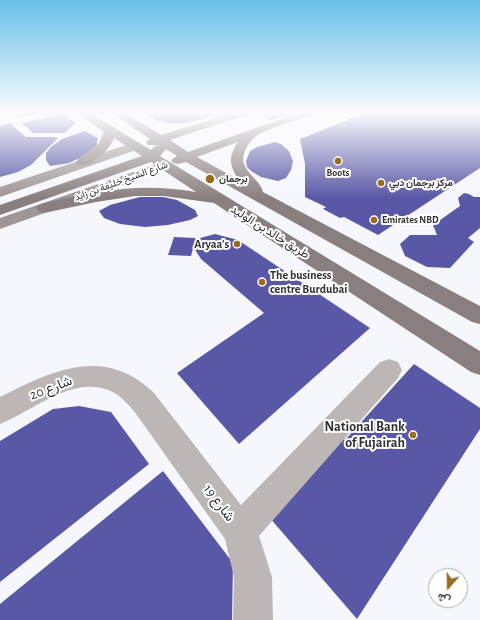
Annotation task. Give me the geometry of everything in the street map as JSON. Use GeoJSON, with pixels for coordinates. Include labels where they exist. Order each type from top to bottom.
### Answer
{"type":"FeatureCollection","features":[{"type":"Feature","properties":{"kind":"main road"},"geometry":{"type":"LineString","coordinates":[[84,162],[105,145],[106,141]]}},
{"type":"Feature","properties":{"kind":"main road","name":"طريق خالد بن الوليد"},"geometry":{"type":"LineString","coordinates":[[127,141],[480,364]]}},
{"type":"Feature","properties":{"kind":"main road"},"geometry":{"type":"LineString","coordinates":[[0,192],[84,162],[154,141]]}},
{"type":"Feature","properties":{"kind":"main road"},"geometry":{"type":"LineString","coordinates":[[0,210],[158,161],[162,148],[161,141]]}},
{"type":"Feature","properties":{"kind":"main road","name":"طريق خالد بن الوليد"},"geometry":{"type":"LineString","coordinates":[[164,141],[262,198],[480,316]]}},
{"type":"Feature","properties":{"kind":"main road","name":"شارع الشيخ خليفة بن زايد"},"geometry":{"type":"LineString","coordinates":[[0,224],[44,208],[158,161],[188,156],[232,141]]}},
{"type":"Feature","properties":{"kind":"main road"},"geometry":{"type":"LineString","coordinates":[[246,141],[239,148],[237,160],[243,176],[262,198]]}},
{"type":"Feature","properties":{"kind":"main road"},"geometry":{"type":"LineString","coordinates":[[44,208],[106,195],[130,192],[162,192],[220,200]]}},
{"type":"Feature","properties":{"kind":"street"},"geometry":{"type":"LineString","coordinates":[[240,531],[389,370]]}},
{"type":"Feature","properties":{"kind":"street","name":"شارع 20"},"geometry":{"type":"LineString","coordinates":[[0,410],[50,386],[73,378],[94,376],[114,380],[131,389],[144,402]]}},
{"type":"Feature","properties":{"kind":"street","name":"شارع 19"},"geometry":{"type":"LineString","coordinates":[[144,402],[240,531],[253,578],[253,620]]}},
{"type":"Feature","properties":{"kind":"building"},"geometry":{"type":"Polygon","coordinates":[[[0,141],[55,141],[31,165],[18,172],[0,177],[0,141]]]}},
{"type":"Feature","properties":{"kind":"building"},"geometry":{"type":"Polygon","coordinates":[[[59,141],[97,141],[96,147],[88,154],[69,163],[50,166],[46,160],[46,153],[59,141]]]}},
{"type":"Feature","properties":{"kind":"building","name":"مركز برجمان دبي"},"geometry":{"type":"Polygon","coordinates":[[[300,141],[480,141],[480,168],[378,235],[344,217],[340,218],[323,209],[326,207],[305,197],[305,164],[300,141]]]}},
{"type":"Feature","properties":{"kind":"building"},"geometry":{"type":"Polygon","coordinates":[[[275,142],[281,144],[289,151],[293,161],[291,170],[286,178],[278,181],[261,177],[251,171],[247,167],[246,161],[250,151],[257,147],[275,142]]]}},
{"type":"Feature","properties":{"kind":"building"},"geometry":{"type":"Polygon","coordinates":[[[464,193],[474,197],[480,197],[480,228],[468,238],[474,242],[450,268],[427,267],[405,256],[400,244],[410,235],[437,235],[433,225],[460,206],[458,198],[464,193]]]}},
{"type":"Feature","properties":{"kind":"building"},"geometry":{"type":"Polygon","coordinates":[[[140,197],[163,197],[177,200],[195,210],[198,216],[190,220],[168,225],[145,227],[120,224],[104,218],[99,211],[110,205],[140,197]]]}},
{"type":"Feature","properties":{"kind":"building"},"geometry":{"type":"Polygon","coordinates":[[[215,234],[238,240],[370,328],[239,444],[177,373],[264,313],[201,259],[194,248],[200,238],[215,234]]]}},
{"type":"Feature","properties":{"kind":"building"},"geometry":{"type":"Polygon","coordinates":[[[174,237],[196,238],[191,256],[168,255],[174,237]]]}},
{"type":"Feature","properties":{"kind":"building"},"geometry":{"type":"Polygon","coordinates":[[[414,364],[480,408],[480,429],[357,619],[263,510],[335,432],[345,440],[414,364]]]}},
{"type":"Feature","properties":{"kind":"building"},"geometry":{"type":"Polygon","coordinates":[[[79,406],[111,412],[149,464],[0,582],[0,441],[53,409],[79,406]]]}},
{"type":"Feature","properties":{"kind":"building"},"geometry":{"type":"Polygon","coordinates":[[[163,471],[233,563],[232,620],[0,620],[0,604],[163,471]]]}},
{"type":"Feature","properties":{"kind":"place","name":"Boots"},"geometry":{"type":"Point","coordinates":[338,161]}},
{"type":"Feature","properties":{"kind":"place","name":"برجمان"},"geometry":{"type":"Point","coordinates":[210,179]}},
{"type":"Feature","properties":{"kind":"place","name":"مركز برجمان دبي"},"geometry":{"type":"Point","coordinates":[381,183]}},
{"type":"Feature","properties":{"kind":"place","name":"Emirates NBD"},"geometry":{"type":"Point","coordinates":[374,220]}},
{"type":"Feature","properties":{"kind":"place","name":"Aryaa's"},"geometry":{"type":"Point","coordinates":[237,244]}},
{"type":"Feature","properties":{"kind":"place","name":"The business centre Burdubai"},"geometry":{"type":"Point","coordinates":[262,282]}},
{"type":"Feature","properties":{"kind":"place","name":"National Bank of Fujairah"},"geometry":{"type":"Point","coordinates":[413,435]}}]}
